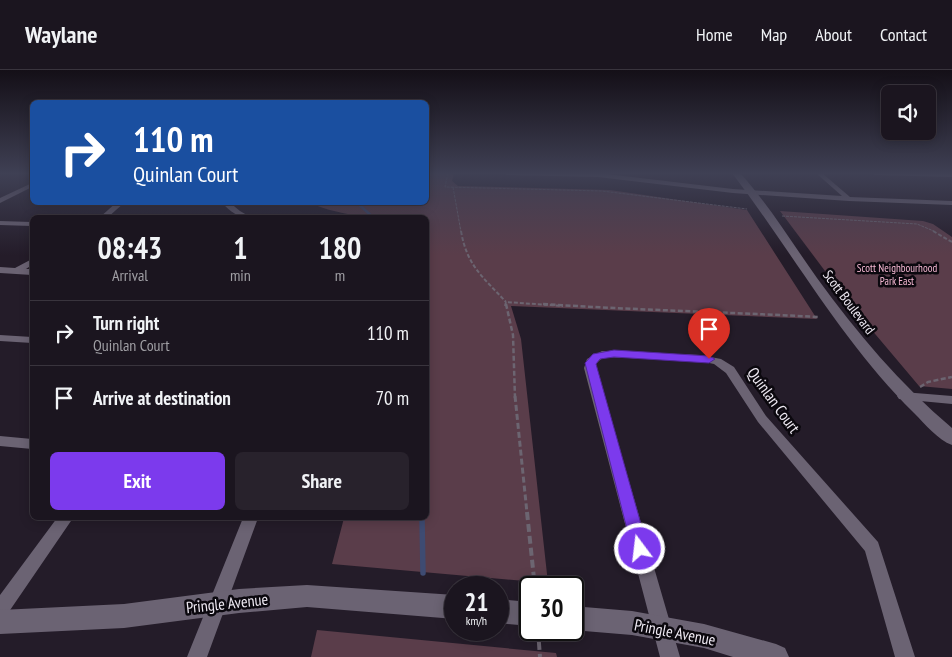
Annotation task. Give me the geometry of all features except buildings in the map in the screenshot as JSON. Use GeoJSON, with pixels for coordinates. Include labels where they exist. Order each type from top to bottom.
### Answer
{"type":"FeatureCollection","features":[{"type":"Feature","properties":{"kind":"street","name":"Scott Boulevard"},"geometry":{"type":"LineString","coordinates":[[756,200],[831,307],[903,396],[952,438]]}},
{"type":"Feature","properties":{"kind":"street"},"geometry":{"type":"LineString","coordinates":[[885,200],[952,203]]}},
{"type":"Feature","properties":{"kind":"street"},"geometry":{"type":"LineString","coordinates":[[106,215],[118,205]]}},
{"type":"Feature","properties":{"kind":"street"},"geometry":{"type":"LineString","coordinates":[[228,205],[241,215]]}},
{"type":"Feature","properties":{"kind":"street"},"geometry":{"type":"LineString","coordinates":[[0,223],[30,224]]}},
{"type":"Feature","properties":{"kind":"street"},"geometry":{"type":"LineString","coordinates":[[17,271],[30,263]]}},
{"type":"Feature","properties":{"kind":"street"},"geometry":{"type":"LineString","coordinates":[[0,270],[30,272]]}},
{"type":"Feature","properties":{"kind":"street"},"geometry":{"type":"LineString","coordinates":[[0,338],[30,340]]}},
{"type":"Feature","properties":{"kind":"street","name":"Quinlan Court"},"geometry":{"type":"LineString","coordinates":[[670,657],[590,368],[591,361],[602,354],[700,358],[717,362],[730,370],[762,419],[872,546],[905,657]]}},
{"type":"Feature","properties":{"kind":"street"},"geometry":{"type":"LineString","coordinates":[[903,396],[952,400]]}},
{"type":"Feature","properties":{"kind":"street"},"geometry":{"type":"LineString","coordinates":[[0,441],[30,444]]}},
{"type":"Feature","properties":{"kind":"street"},"geometry":{"type":"LineString","coordinates":[[0,610],[64,520]]}},
{"type":"Feature","properties":{"kind":"street"},"geometry":{"type":"LineString","coordinates":[[197,657],[249,520]]}},
{"type":"Feature","properties":{"kind":"street","name":"Pringle Avenue"},"geometry":{"type":"LineString","coordinates":[[0,622],[124,616],[217,604],[307,596],[355,598],[444,606]]}},
{"type":"Feature","properties":{"kind":"street","name":"Pringle Avenue"},"geometry":{"type":"LineString","coordinates":[[584,619],[632,623],[704,636],[776,657]]}},
{"type":"Feature","properties":{"kind":"path"},"geometry":{"type":"LineString","coordinates":[[455,200],[464,252],[472,265],[506,302]]}},
{"type":"Feature","properties":{"kind":"path"},"geometry":{"type":"LineString","coordinates":[[674,200],[747,209]]}},
{"type":"Feature","properties":{"kind":"path"},"geometry":{"type":"LineString","coordinates":[[782,216],[910,224],[929,228],[952,242]]}},
{"type":"Feature","properties":{"kind":"path"},"geometry":{"type":"LineString","coordinates":[[919,388],[928,382],[952,377]]}},
{"type":"Feature","properties":{"kind":"path"},"geometry":{"type":"LineString","coordinates":[[539,641],[540,657]]}},
{"type":"Feature","properties":{"kind":"green space"},"geometry":{"type":"Polygon","coordinates":[[[429,200],[681,200],[747,210],[817,319],[511,306],[521,339],[547,576],[519,576],[519,580],[509,580],[509,576],[468,576],[332,564],[343,520],[429,520],[429,215],[353,215],[316,205],[429,205],[429,200]]]}},
{"type":"Feature","properties":{"kind":"green space","name":"Scott Neighbourhood Park East"},"geometry":{"type":"Polygon","coordinates":[[[780,211],[923,221],[933,224],[952,237],[952,389],[919,386],[849,303],[780,211]]]}},
{"type":"Feature","properties":{"kind":"green space"},"geometry":{"type":"Polygon","coordinates":[[[317,630],[556,653],[557,657],[311,657],[317,630]]]}},
{"type":"Feature","properties":{"kind":"waterway"},"geometry":{"type":"LineString","coordinates":[[359,205],[371,215]]}},
{"type":"Feature","properties":{"kind":"waterway"},"geometry":{"type":"LineString","coordinates":[[422,520],[423,573]]}},
{"type":"Feature","properties":{"kind":"route"},"geometry":{"type":"LineString","coordinates":[[640,549],[590,363],[597,356],[614,353],[709,359]]}}]}
